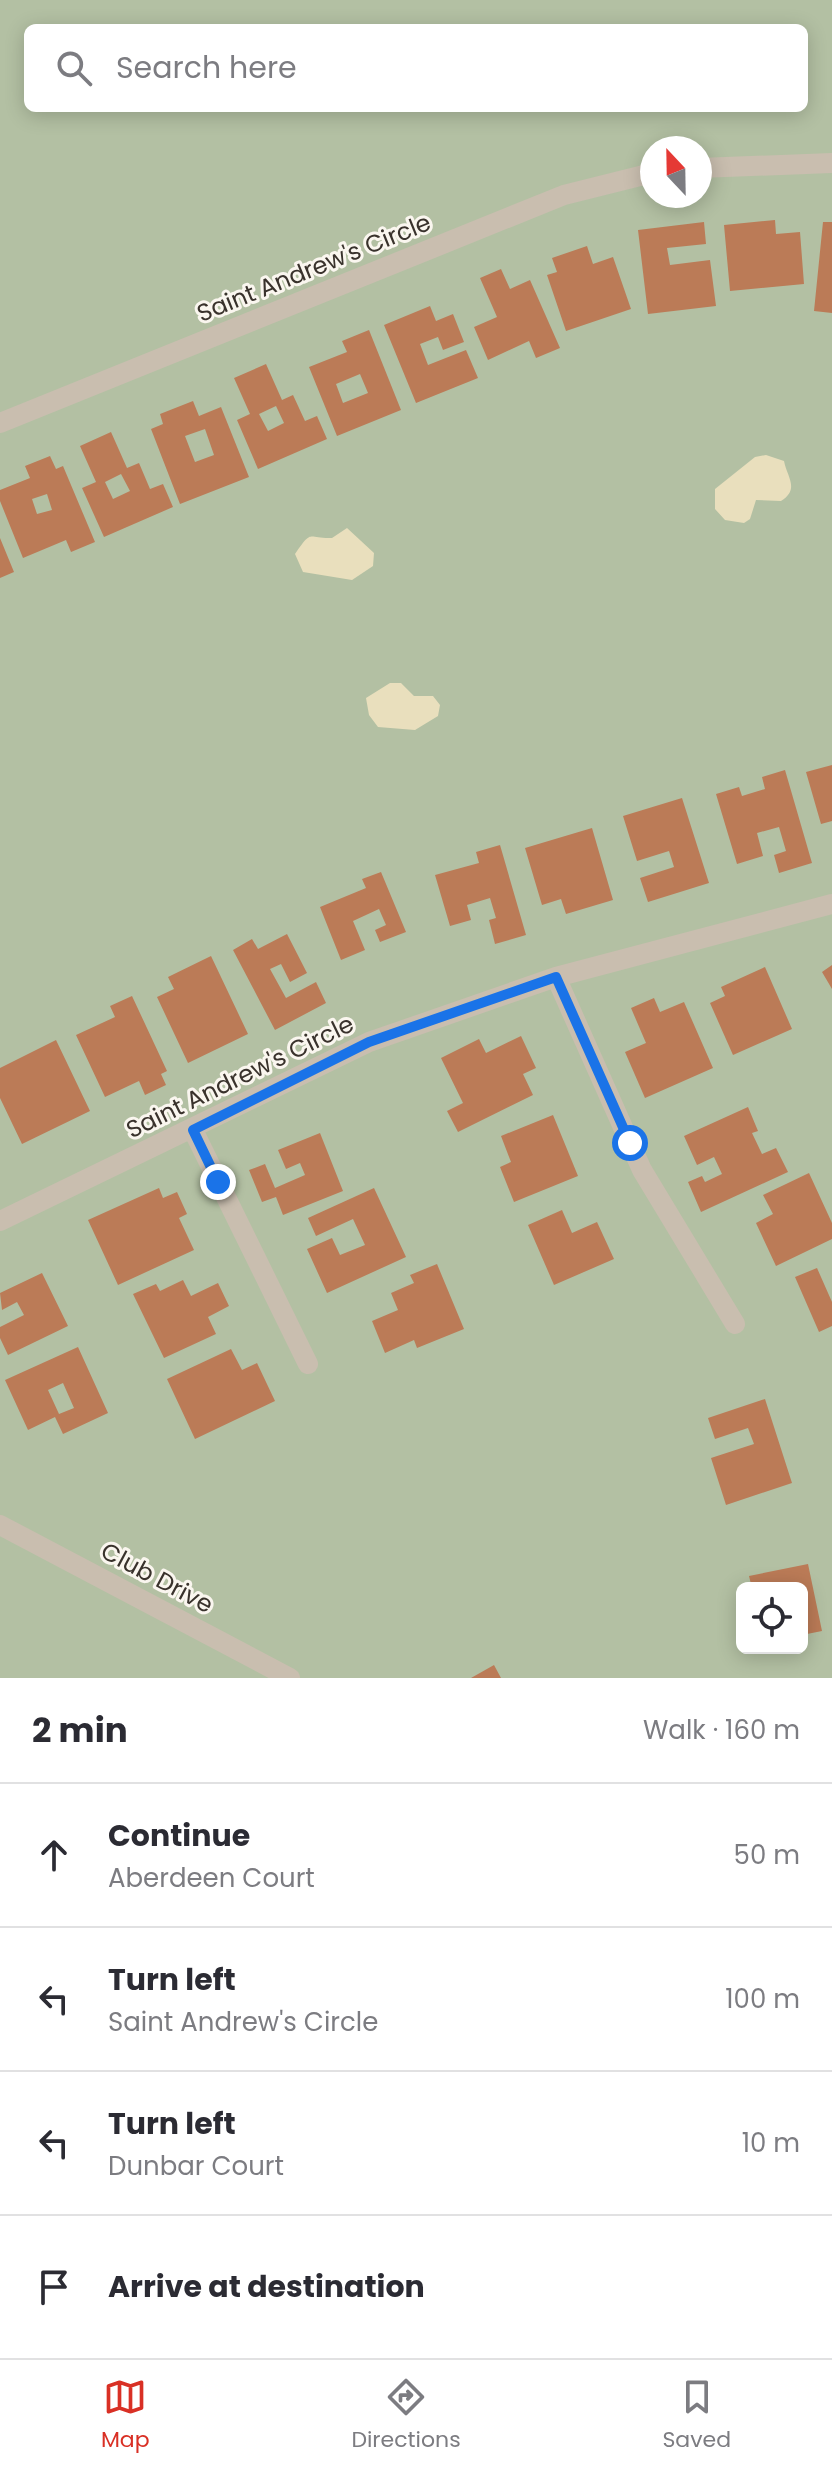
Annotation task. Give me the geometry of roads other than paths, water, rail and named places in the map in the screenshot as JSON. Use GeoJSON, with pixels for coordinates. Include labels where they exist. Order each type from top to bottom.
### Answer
{"type":"FeatureCollection","features":[{"type":"Feature","properties":{"kind":"street"},"geometry":{"type":"LineString","coordinates":[[712,168],[832,163]]}},
{"type":"Feature","properties":{"kind":"street","name":"Saint Andrew's Circle"},"geometry":{"type":"LineString","coordinates":[[0,423],[564,195],[640,176]]}},
{"type":"Feature","properties":{"kind":"street","name":"Saint Andrew's Circle"},"geometry":{"type":"LineString","coordinates":[[0,1221],[369,1042],[556,977],[832,904]]}},
{"type":"Feature","properties":{"kind":"street"},"geometry":{"type":"LineString","coordinates":[[556,977],[642,1170],[735,1324]]}},
{"type":"Feature","properties":{"kind":"street"},"geometry":{"type":"LineString","coordinates":[[193,1130],[308,1364]]}},
{"type":"Feature","properties":{"kind":"street","name":"Club Drive"},"geometry":{"type":"LineString","coordinates":[[0,1525],[290,1678]]}}]}
